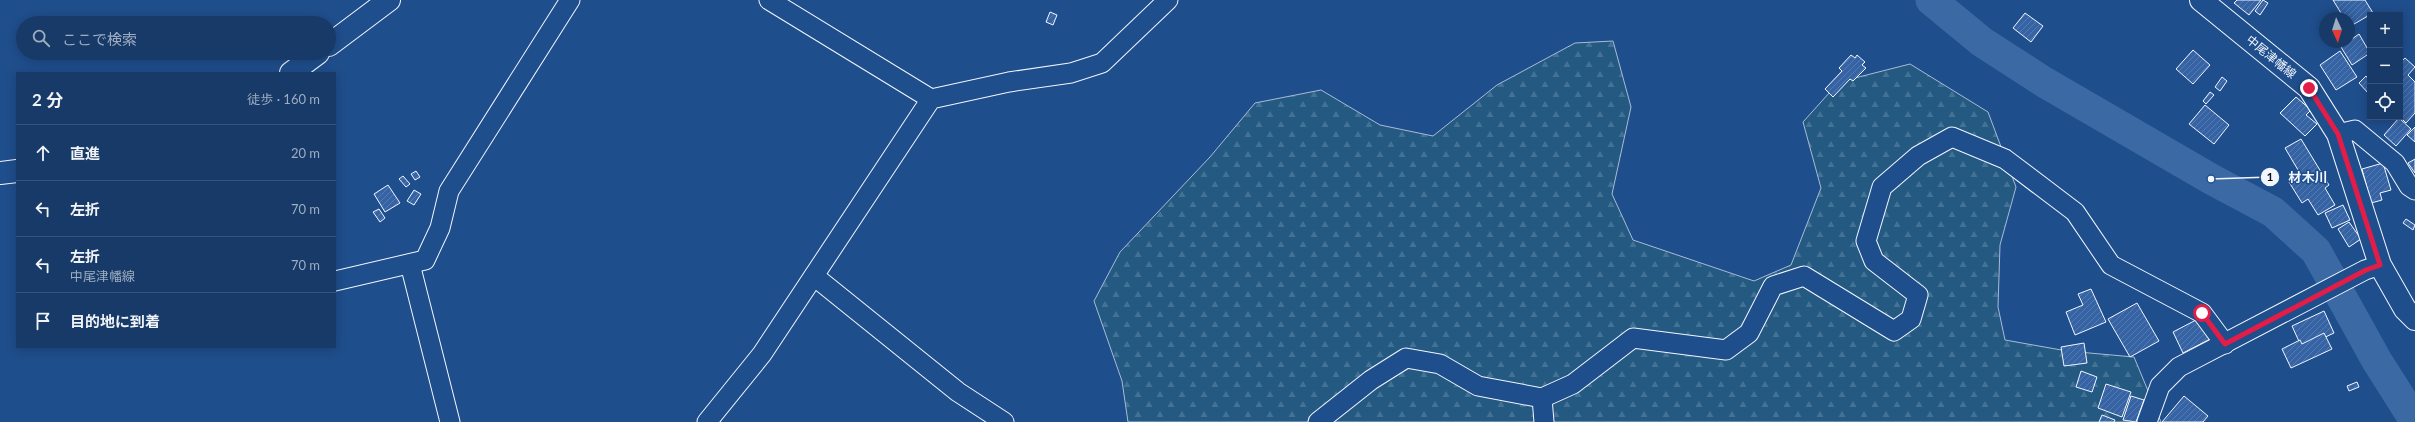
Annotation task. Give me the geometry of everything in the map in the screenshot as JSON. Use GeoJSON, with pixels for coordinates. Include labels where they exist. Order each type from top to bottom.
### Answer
{"type":"FeatureCollection","features":[{"type":"Feature","properties":{"kind":"main road"},"geometry":{"type":"LineString","coordinates":[[336,40],[389,0]]}},
{"type":"Feature","properties":{"kind":"main road","name":"中尾津幡線"},"geometry":{"type":"LineString","coordinates":[[2201,0],[2309,88],[2338,134],[2373,268],[2415,319]]}},
{"type":"Feature","properties":{"kind":"main road"},"geometry":{"type":"LineString","coordinates":[[292,72],[309,60]]}},
{"type":"Feature","properties":{"kind":"main road"},"geometry":{"type":"LineString","coordinates":[[0,173],[16,171]]}},
{"type":"Feature","properties":{"kind":"street"},"geometry":{"type":"LineString","coordinates":[[336,281],[425,260],[440,228],[449,191],[570,0]]}},
{"type":"Feature","properties":{"kind":"street"},"geometry":{"type":"LineString","coordinates":[[769,0],[931,99],[1009,82],[1071,73],[1102,63],[1168,0]]}},
{"type":"Feature","properties":{"kind":"street"},"geometry":{"type":"LineString","coordinates":[[707,422],[762,354],[931,99]]}},
{"type":"Feature","properties":{"kind":"street"},"geometry":{"type":"LineString","coordinates":[[2338,134],[2354,130],[2395,163],[2409,186],[2415,190]]}},
{"type":"Feature","properties":{"kind":"street"},"geometry":{"type":"LineString","coordinates":[[1318,422],[1371,380],[1406,358],[1440,364],[1478,386],[1542,398],[1573,384],[1633,338],[1726,350],[1749,333],[1773,286],[1804,276],[1894,331],[1911,319],[1918,295],[1874,261],[1866,240],[1882,187],[1918,156],[1952,137],[2006,159],[2075,212],[2112,265],[2202,313],[2225,344]]}},
{"type":"Feature","properties":{"kind":"street"},"geometry":{"type":"LineString","coordinates":[[410,264],[450,422]]}},
{"type":"Feature","properties":{"kind":"street"},"geometry":{"type":"LineString","coordinates":[[2147,422],[2160,386],[2179,367],[2325,291],[2373,268]]}},
{"type":"Feature","properties":{"kind":"street"},"geometry":{"type":"LineString","coordinates":[[814,276],[958,392],[1004,422]]}},
{"type":"Feature","properties":{"kind":"street"},"geometry":{"type":"LineString","coordinates":[[1542,398],[1544,422]]}},
{"type":"Feature","properties":{"kind":"green space"},"geometry":{"type":"Polygon","coordinates":[[[1613,41],[1631,107],[1612,194],[1633,240],[1754,281],[1791,265],[1821,188],[1803,122],[1839,82],[1910,64],[1988,112],[2016,187],[2000,245],[1998,307],[2005,340],[2067,351],[2134,357],[2161,422],[1128,422],[1122,381],[1094,301],[1120,252],[1210,157],[1255,103],[1321,90],[1380,125],[1433,136],[1497,85],[1575,43],[1613,41]]]}},
{"type":"Feature","properties":{"kind":"building"},"geometry":{"type":"Polygon","coordinates":[[[2237,0],[2261,0],[2249,15],[2234,3],[2237,0]]]}},
{"type":"Feature","properties":{"kind":"building"},"geometry":{"type":"Polygon","coordinates":[[[2263,0],[2268,3],[2260,15],[2255,11],[2263,0]]]}},
{"type":"Feature","properties":{"kind":"building"},"geometry":{"type":"Polygon","coordinates":[[[2333,0],[2365,0],[2372,12],[2367,12],[2367,16],[2355,24],[2355,12],[2340,12],[2333,0]]]}},
{"type":"Feature","properties":{"kind":"building"},"geometry":{"type":"Polygon","coordinates":[[[1050,12],[1057,15],[1053,25],[1046,22],[1050,12]]]}},
{"type":"Feature","properties":{"kind":"building"},"geometry":{"type":"Polygon","coordinates":[[[2025,13],[2043,26],[2031,42],[2013,28],[2025,13]]]}},
{"type":"Feature","properties":{"kind":"building"},"geometry":{"type":"Polygon","coordinates":[[[2359,34],[2367,48],[2367,55],[2352,65],[2342,48],[2355,48],[2355,37],[2359,34]]]}},
{"type":"Feature","properties":{"kind":"building"},"geometry":{"type":"Polygon","coordinates":[[[2193,50],[2210,65],[2193,84],[2176,69],[2193,50]]]}},
{"type":"Feature","properties":{"kind":"building"},"geometry":{"type":"Polygon","coordinates":[[[2340,51],[2357,77],[2336,90],[2320,65],[2340,51]]]}},
{"type":"Feature","properties":{"kind":"building"},"geometry":{"type":"Polygon","coordinates":[[[1851,55],[1855,58],[1857,55],[1865,62],[1862,65],[1866,68],[1853,81],[1850,79],[1833,97],[1825,89],[1842,71],[1839,68],[1851,55]]]}},
{"type":"Feature","properties":{"kind":"building"},"geometry":{"type":"Polygon","coordinates":[[[2405,58],[2415,67],[2408,75],[2415,82],[2415,113],[2406,123],[2403,120],[2403,60],[2405,58]]]}},
{"type":"Feature","properties":{"kind":"building"},"geometry":{"type":"Polygon","coordinates":[[[2366,76],[2367,92],[2359,83],[2366,76]]]}},
{"type":"Feature","properties":{"kind":"building"},"geometry":{"type":"Polygon","coordinates":[[[2222,77],[2227,81],[2220,91],[2215,87],[2222,77]]]}},
{"type":"Feature","properties":{"kind":"building"},"geometry":{"type":"Polygon","coordinates":[[[2210,92],[2214,95],[2206,104],[2203,101],[2210,92]]]}},
{"type":"Feature","properties":{"kind":"building"},"geometry":{"type":"Polygon","coordinates":[[[2296,97],[2311,110],[2306,115],[2317,124],[2305,136],[2280,113],[2296,97]]]}},
{"type":"Feature","properties":{"kind":"building"},"geometry":{"type":"Polygon","coordinates":[[[2205,105],[2229,125],[2214,144],[2189,124],[2205,105]]]}},
{"type":"Feature","properties":{"kind":"building"},"geometry":{"type":"Polygon","coordinates":[[[2397,120],[2401,120],[2411,129],[2396,146],[2384,135],[2397,120]]]}},
{"type":"Feature","properties":{"kind":"building"},"geometry":{"type":"Polygon","coordinates":[[[2415,127],[2415,142],[2407,135],[2415,127]]]}},
{"type":"Feature","properties":{"kind":"building"},"geometry":{"type":"Polygon","coordinates":[[[2301,139],[2329,185],[2325,188],[2335,205],[2318,215],[2308,199],[2302,203],[2289,182],[2301,175],[2285,148],[2301,139]]]}},
{"type":"Feature","properties":{"kind":"building"},"geometry":{"type":"Polygon","coordinates":[[[2415,159],[2415,173],[2408,163],[2415,159]]]}},
{"type":"Feature","properties":{"kind":"building"},"geometry":{"type":"Polygon","coordinates":[[[2383,163],[2391,190],[2380,193],[2382,200],[2371,203],[2362,169],[2383,163]]]}},
{"type":"Feature","properties":{"kind":"building"},"geometry":{"type":"Polygon","coordinates":[[[416,171],[420,177],[415,180],[411,174],[416,171]]]}},
{"type":"Feature","properties":{"kind":"building"},"geometry":{"type":"Polygon","coordinates":[[[403,176],[410,184],[406,187],[399,179],[403,176]]]}},
{"type":"Feature","properties":{"kind":"building"},"geometry":{"type":"Polygon","coordinates":[[[388,185],[400,203],[385,212],[374,194],[388,185]]]}},
{"type":"Feature","properties":{"kind":"building"},"geometry":{"type":"Polygon","coordinates":[[[414,190],[421,194],[414,205],[407,201],[414,190]]]}},
{"type":"Feature","properties":{"kind":"building"},"geometry":{"type":"Polygon","coordinates":[[[2343,205],[2350,220],[2332,228],[2325,213],[2343,205]]]}},
{"type":"Feature","properties":{"kind":"building"},"geometry":{"type":"Polygon","coordinates":[[[379,209],[385,218],[380,222],[373,212],[379,209]]]}},
{"type":"Feature","properties":{"kind":"building"},"geometry":{"type":"Polygon","coordinates":[[[2406,219],[2415,225],[2413,230],[2403,223],[2406,219]]]}},
{"type":"Feature","properties":{"kind":"building"},"geometry":{"type":"Polygon","coordinates":[[[2349,222],[2361,239],[2349,247],[2338,229],[2349,222]]]}},
{"type":"Feature","properties":{"kind":"building"},"geometry":{"type":"Polygon","coordinates":[[[2091,289],[2106,322],[2075,335],[2066,312],[2083,305],[2078,294],[2091,289]]]}},
{"type":"Feature","properties":{"kind":"building"},"geometry":{"type":"Polygon","coordinates":[[[2137,303],[2159,341],[2130,357],[2108,319],[2137,303]]]}},
{"type":"Feature","properties":{"kind":"building"},"geometry":{"type":"Polygon","coordinates":[[[2324,311],[2334,333],[2302,348],[2292,326],[2324,311]]]}},
{"type":"Feature","properties":{"kind":"building"},"geometry":{"type":"Polygon","coordinates":[[[2196,320],[2201,328],[2205,326],[2212,338],[2183,353],[2173,332],[2196,320]]]}},
{"type":"Feature","properties":{"kind":"building"},"geometry":{"type":"Polygon","coordinates":[[[2324,333],[2332,349],[2291,368],[2282,349],[2300,340],[2302,344],[2324,333]]]}},
{"type":"Feature","properties":{"kind":"building"},"geometry":{"type":"Polygon","coordinates":[[[2084,343],[2087,363],[2064,366],[2061,347],[2084,343]]]}},
{"type":"Feature","properties":{"kind":"building"},"geometry":{"type":"Polygon","coordinates":[[[2081,371],[2097,377],[2092,392],[2076,387],[2081,371]]]}},
{"type":"Feature","properties":{"kind":"building"},"geometry":{"type":"Polygon","coordinates":[[[2357,382],[2359,387],[2349,391],[2347,386],[2357,382]]]}},
{"type":"Feature","properties":{"kind":"building"},"geometry":{"type":"Polygon","coordinates":[[[2106,384],[2131,392],[2122,417],[2098,408],[2106,384]]]}},
{"type":"Feature","properties":{"kind":"building"},"geometry":{"type":"Polygon","coordinates":[[[2131,396],[2144,400],[2136,422],[2123,420],[2131,396]]]}},
{"type":"Feature","properties":{"kind":"building"},"geometry":{"type":"Polygon","coordinates":[[[2184,396],[2208,416],[2203,422],[2162,422],[2184,396]]]}},
{"type":"Feature","properties":{"kind":"building"},"geometry":{"type":"Polygon","coordinates":[[[2102,415],[2115,420],[2114,422],[2099,422],[2102,415]]]}},
{"type":"Feature","properties":{"kind":"waterway"},"geometry":{"type":"LineString","coordinates":[[1931,0],[1982,42],[2044,82],[2211,179],[2273,212],[2316,251],[2377,361],[2415,421]]}},
{"type":"Feature","properties":{"kind":"place","name":"材木川"},"geometry":{"type":"Point","coordinates":[2211,179]}},
{"type":"Feature","properties":{"kind":"route"},"geometry":{"type":"LineString","coordinates":[[2202,313],[2225,344],[2366,270],[2380,265],[2338,134],[2309,88]]}}]}
